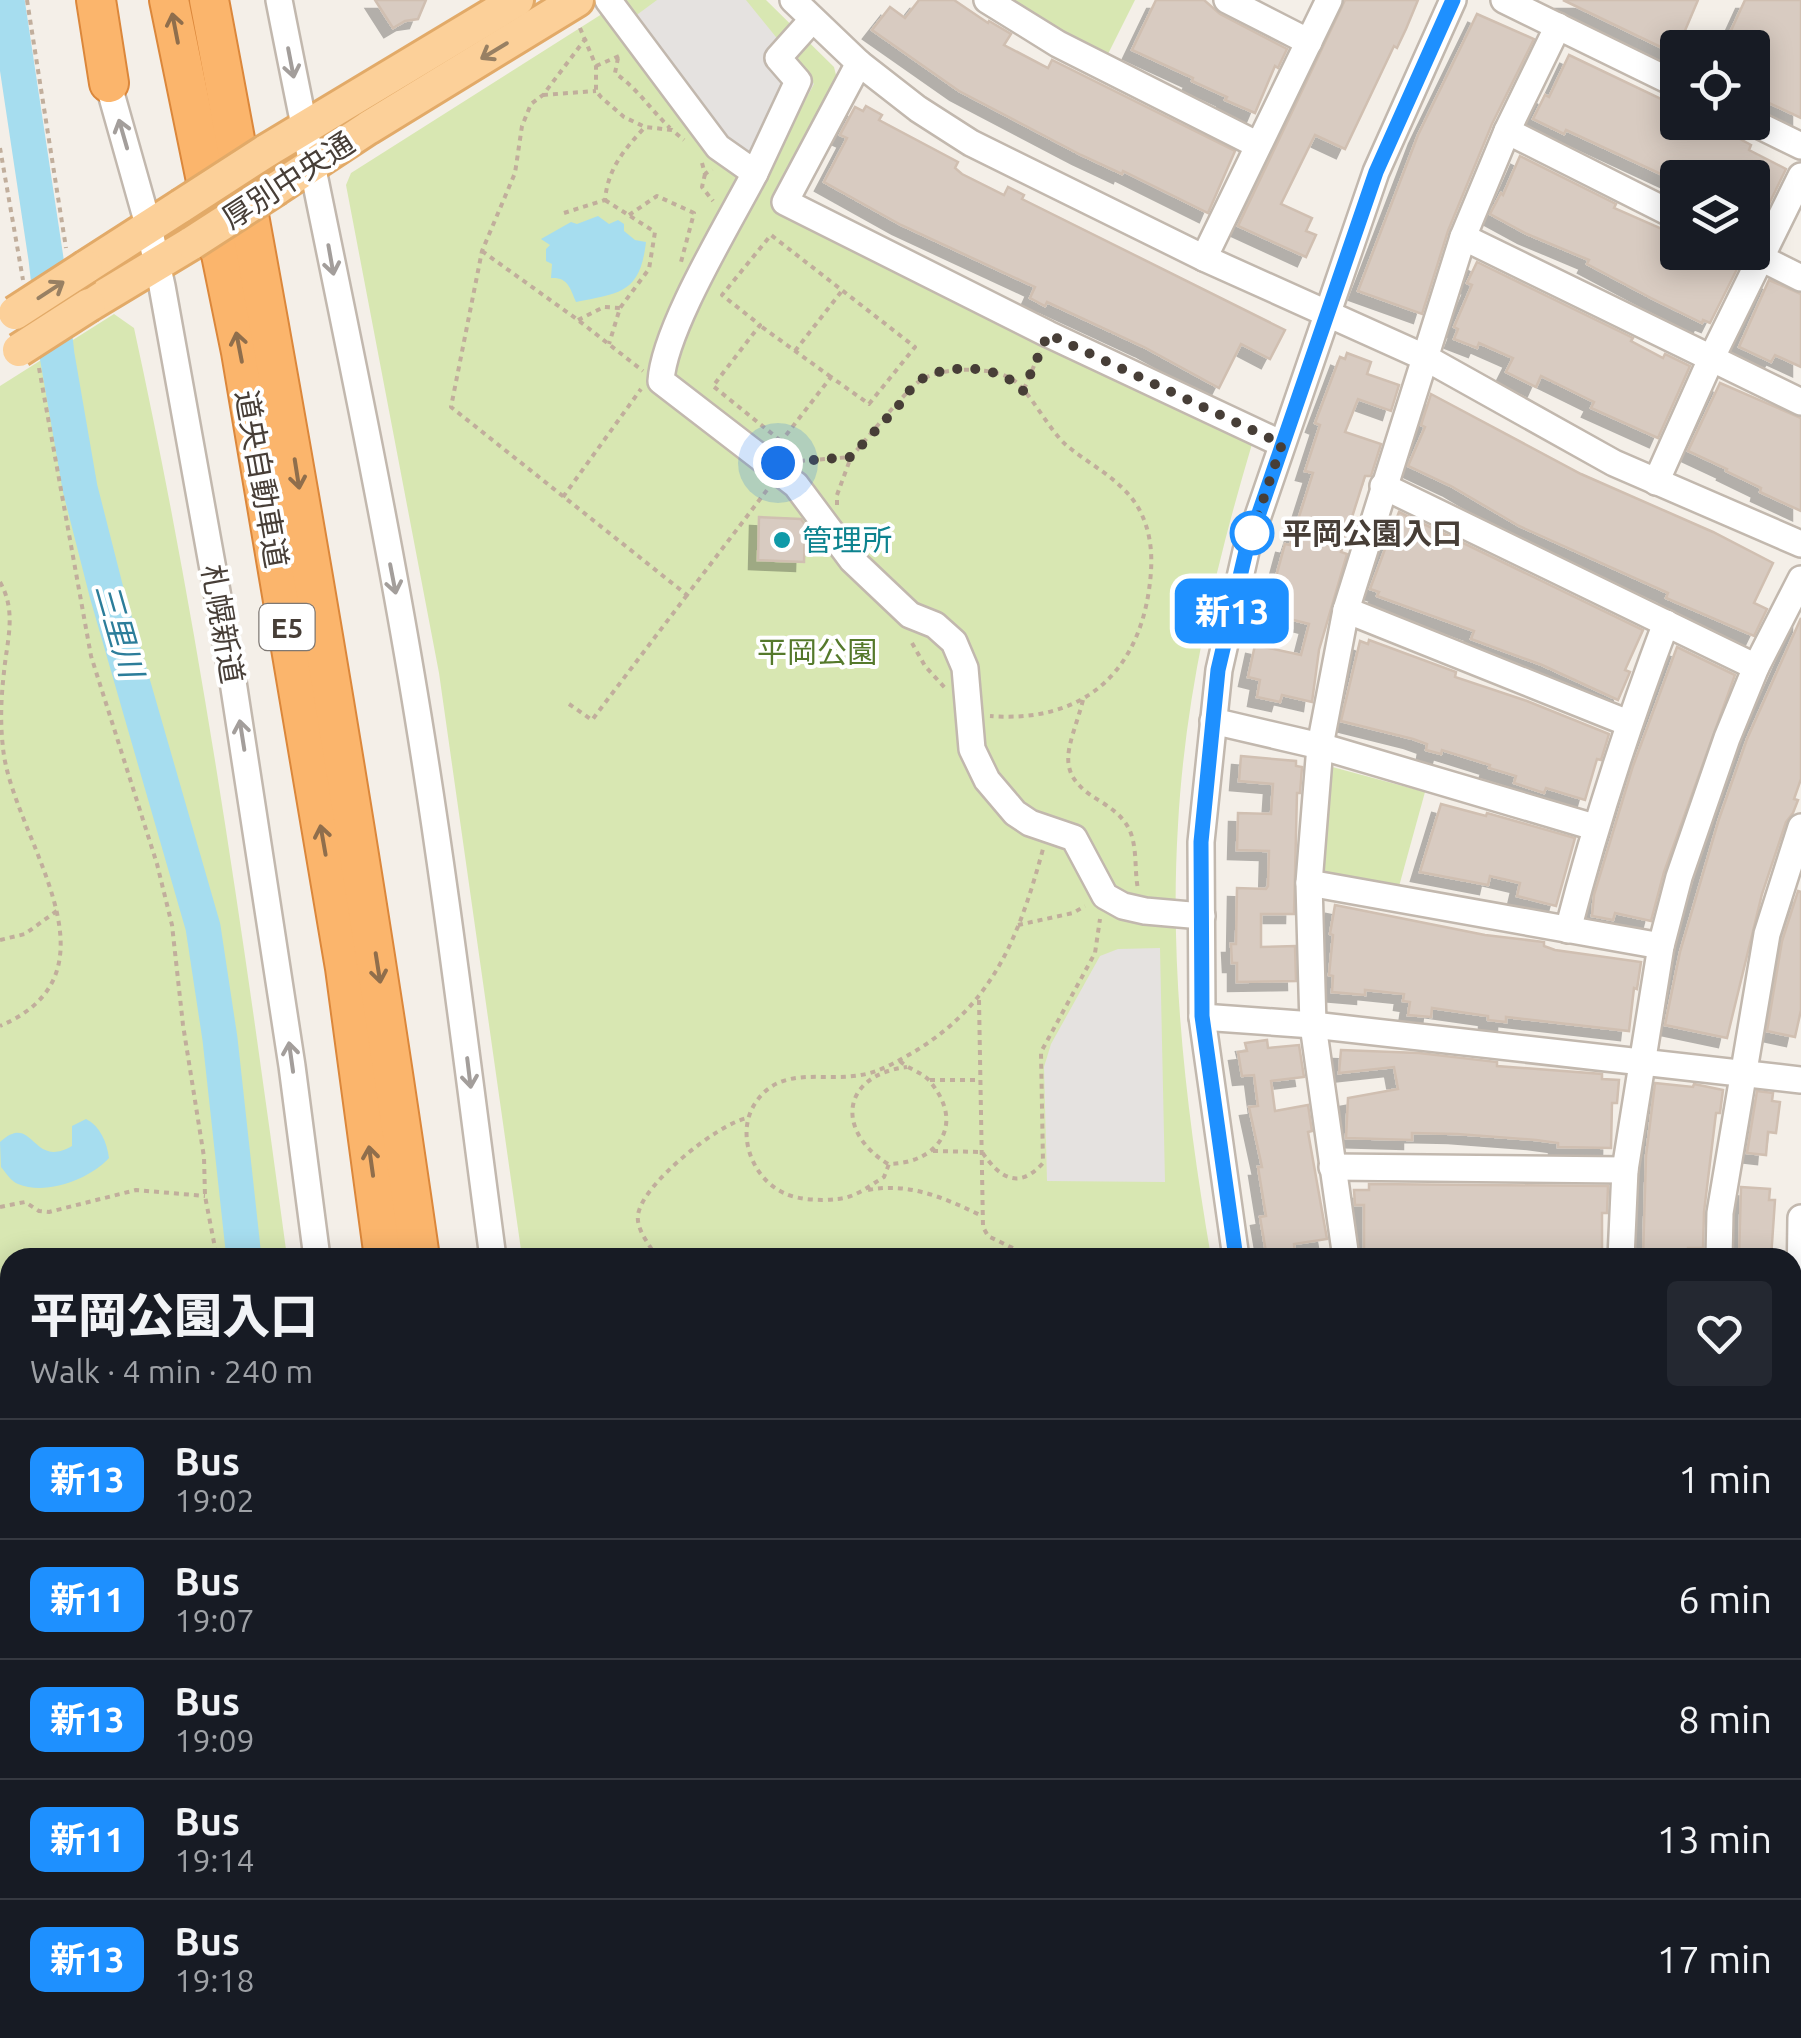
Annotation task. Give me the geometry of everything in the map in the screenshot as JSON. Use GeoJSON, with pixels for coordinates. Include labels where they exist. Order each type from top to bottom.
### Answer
{"type":"FeatureCollection","features":[{"type":"Feature","properties":{"kind":"highway"},"geometry":{"type":"LineString","coordinates":[[96,0],[109,84]]}},
{"type":"Feature","properties":{"kind":"highway","name":"道央自動車道"},"geometry":{"type":"LineString","coordinates":[[170,0],[241,352],[344,968],[383,1248]]}},
{"type":"Feature","properties":{"kind":"highway","name":"道央自動車道"},"geometry":{"type":"LineString","coordinates":[[209,0],[303,510],[381,981],[419,1248]]}},
{"type":"Feature","properties":{"kind":"main road","name":"厚別中央通"},"geometry":{"type":"LineString","coordinates":[[16,332],[76,257],[149,228],[304,126],[517,0]]}},
{"type":"Feature","properties":{"kind":"main road","name":"厚別中央通"},"geometry":{"type":"LineString","coordinates":[[16,332],[88,305],[157,265],[572,3]]}},
{"type":"Feature","properties":{"kind":"street","name":"札幌新道"},"geometry":{"type":"LineString","coordinates":[[83,0],[157,265],[232,676],[316,1248]]}},
{"type":"Feature","properties":{"kind":"street"},"geometry":{"type":"LineString","coordinates":[[279,0],[411,673],[492,1248]]}},
{"type":"Feature","properties":{"kind":"street"},"geometry":{"type":"LineString","coordinates":[[608,0],[718,147],[755,173]]}},
{"type":"Feature","properties":{"kind":"street"},"geometry":{"type":"LineString","coordinates":[[794,0],[859,63],[971,143],[1326,316],[1426,358],[1614,463],[1801,544]]}},
{"type":"Feature","properties":{"kind":"street"},"geometry":{"type":"LineString","coordinates":[[986,0],[1058,44],[1258,144]]}},
{"type":"Feature","properties":{"kind":"street"},"geometry":{"type":"LineString","coordinates":[[1227,0],[1308,42]]}},
{"type":"Feature","properties":{"kind":"street"},"geometry":{"type":"LineString","coordinates":[[1204,258],[1329,0]]}},
{"type":"Feature","properties":{"kind":"street"},"geometry":{"type":"LineString","coordinates":[[1235,1248],[1202,1016],[1201,842],[1218,670],[1246,551],[1376,172],[1453,0]]}},
{"type":"Feature","properties":{"kind":"street"},"geometry":{"type":"LineString","coordinates":[[1504,0],[1660,76]]}},
{"type":"Feature","properties":{"kind":"street"},"geometry":{"type":"LineString","coordinates":[[812,20],[778,58],[798,81],[662,362],[661,382],[777,468],[796,485],[852,560],[910,615],[935,625],[954,642],[966,668],[972,750],[987,780],[1014,813],[1074,838],[1101,898],[1145,911],[1202,916]]}},
{"type":"Feature","properties":{"kind":"street"},"geometry":{"type":"LineString","coordinates":[[1344,1248],[1313,1025],[1308,883],[1320,746],[1346,610],[1464,237],[1507,131],[1558,26]]}},
{"type":"Feature","properties":{"kind":"street"},"geometry":{"type":"LineString","coordinates":[[859,63],[786,202],[1048,334],[1282,444]]}},
{"type":"Feature","properties":{"kind":"street"},"geometry":{"type":"LineString","coordinates":[[1507,131],[1660,207]]}},
{"type":"Feature","properties":{"kind":"street"},"geometry":{"type":"LineString","coordinates":[[1770,131],[1801,146]]}},
{"type":"Feature","properties":{"kind":"street"},"geometry":{"type":"LineString","coordinates":[[1770,229],[1801,176]]}},
{"type":"Feature","properties":{"kind":"street"},"geometry":{"type":"LineString","coordinates":[[1464,237],[1801,402]]}},
{"type":"Feature","properties":{"kind":"street"},"geometry":{"type":"LineString","coordinates":[[1770,262],[1801,278]]}},
{"type":"Feature","properties":{"kind":"street"},"geometry":{"type":"LineString","coordinates":[[1656,482],[1749,270]]}},
{"type":"Feature","properties":{"kind":"street"},"geometry":{"type":"LineString","coordinates":[[1383,486],[1756,667]]}},
{"type":"Feature","properties":{"kind":"street"},"geometry":{"type":"LineString","coordinates":[[1621,1248],[1625,1170],[1661,946],[1678,877],[1756,667],[1801,580]]}},
{"type":"Feature","properties":{"kind":"street"},"geometry":{"type":"LineString","coordinates":[[1346,610],[1628,723]]}},
{"type":"Feature","properties":{"kind":"street"},"geometry":{"type":"LineString","coordinates":[[1568,930],[1594,827],[1666,623]]}},
{"type":"Feature","properties":{"kind":"street"},"geometry":{"type":"LineString","coordinates":[[1213,720],[1320,746],[1594,827]]}},
{"type":"Feature","properties":{"kind":"street"},"geometry":{"type":"LineString","coordinates":[[1719,1248],[1720,1213],[1741,1074],[1767,934],[1801,827]]}},
{"type":"Feature","properties":{"kind":"street"},"geometry":{"type":"LineString","coordinates":[[1308,883],[1661,946]]}},
{"type":"Feature","properties":{"kind":"street"},"geometry":{"type":"LineString","coordinates":[[1202,1016],[1801,1080]]}},
{"type":"Feature","properties":{"kind":"street"},"geometry":{"type":"LineString","coordinates":[[1332,1168],[1625,1170]]}},
{"type":"Feature","properties":{"kind":"street"},"geometry":{"type":"LineString","coordinates":[[1801,1218],[1801,1248]]}},
{"type":"Feature","properties":{"kind":"path"},"geometry":{"type":"LineString","coordinates":[[27,0],[76,257]]}},
{"type":"Feature","properties":{"kind":"path"},"geometry":{"type":"LineString","coordinates":[[572,3],[596,66],[596,90],[624,116],[645,126],[672,130]]}},
{"type":"Feature","properties":{"kind":"path"},"geometry":{"type":"LineString","coordinates":[[586,38],[544,95],[531,104],[522,126],[515,173],[482,252],[451,407],[688,595]]}},
{"type":"Feature","properties":{"kind":"path"},"geometry":{"type":"LineString","coordinates":[[596,66],[618,58],[639,41]]}},
{"type":"Feature","properties":{"kind":"path"},"geometry":{"type":"LineString","coordinates":[[618,58],[615,74],[640,91],[646,105],[687,143]]}},
{"type":"Feature","properties":{"kind":"path"},"geometry":{"type":"LineString","coordinates":[[544,95],[596,90]]}},
{"type":"Feature","properties":{"kind":"path"},"geometry":{"type":"LineString","coordinates":[[605,200],[607,178],[620,154],[645,126]]}},
{"type":"Feature","properties":{"kind":"path"},"geometry":{"type":"LineString","coordinates":[[0,148],[16,332],[91,656],[157,864],[172,925],[204,1157],[204,1196],[215,1248]]}},
{"type":"Feature","properties":{"kind":"path"},"geometry":{"type":"LineString","coordinates":[[700,158],[705,174],[702,187],[716,205],[718,224],[726,229]]}},
{"type":"Feature","properties":{"kind":"path"},"geometry":{"type":"LineString","coordinates":[[705,174],[730,158]]}},
{"type":"Feature","properties":{"kind":"path"},"geometry":{"type":"LineString","coordinates":[[629,215],[658,196],[694,213],[680,266]]}},
{"type":"Feature","properties":{"kind":"path"},"geometry":{"type":"LineString","coordinates":[[564,214],[605,200]]}},
{"type":"Feature","properties":{"kind":"path"},"geometry":{"type":"LineString","coordinates":[[605,200],[655,232],[649,270],[620,308],[609,344]]}},
{"type":"Feature","properties":{"kind":"path"},"geometry":{"type":"LineString","coordinates":[[770,235],[842,291],[914,347],[869,404],[722,295],[770,235]]}},
{"type":"Feature","properties":{"kind":"path"},"geometry":{"type":"LineString","coordinates":[[482,252],[650,377],[562,497]]}},
{"type":"Feature","properties":{"kind":"path"},"geometry":{"type":"LineString","coordinates":[[795,351],[842,291]]}},
{"type":"Feature","properties":{"kind":"path"},"geometry":{"type":"LineString","coordinates":[[578,320],[604,308],[620,308]]}},
{"type":"Feature","properties":{"kind":"path"},"geometry":{"type":"LineString","coordinates":[[760,326],[713,386],[781,441]]}},
{"type":"Feature","properties":{"kind":"path"},"geometry":{"type":"LineString","coordinates":[[1023,391],[1048,334]]}},
{"type":"Feature","properties":{"kind":"path"},"geometry":{"type":"LineString","coordinates":[[836,536],[837,495],[851,457],[919,380],[947,372],[983,371],[1014,380],[1068,446],[1099,467],[1138,506],[1152,547],[1148,600],[1127,658],[1095,693],[1054,712],[1016,718],[983,715],[948,693],[912,643]]}},
{"type":"Feature","properties":{"kind":"path"},"geometry":{"type":"LineString","coordinates":[[569,704],[592,720],[688,595],[777,468],[781,441],[831,376]]}},
{"type":"Feature","properties":{"kind":"path"},"geometry":{"type":"LineString","coordinates":[[777,468],[851,457]]}},
{"type":"Feature","properties":{"kind":"path"},"geometry":{"type":"LineString","coordinates":[[0,582],[10,610],[1,702],[4,756],[58,910],[60,948],[54,978],[32,1009],[0,1026]]}},
{"type":"Feature","properties":{"kind":"path"},"geometry":{"type":"LineString","coordinates":[[1083,700],[1068,757],[1069,773],[1077,788],[1110,808],[1129,828],[1138,892],[1145,911]]}},
{"type":"Feature","properties":{"kind":"path"},"geometry":{"type":"LineString","coordinates":[[982,1216],[918,1190],[884,1187],[834,1200],[784,1193],[756,1169],[746,1135],[748,1118],[753,1105],[774,1083],[790,1077],[863,1075],[900,1061],[946,1031],[979,1000],[1018,924],[1048,829]]}},
{"type":"Feature","properties":{"kind":"path"},"geometry":{"type":"LineString","coordinates":[[982,1152],[996,1171],[1012,1178],[1025,1177],[1043,1163],[1042,1052],[1094,953],[1100,936],[1101,898],[1072,912],[1018,924]]}},
{"type":"Feature","properties":{"kind":"path"},"geometry":{"type":"LineString","coordinates":[[0,940],[24,934],[58,910]]}},
{"type":"Feature","properties":{"kind":"path"},"geometry":{"type":"LineString","coordinates":[[979,1000],[982,1216],[988,1236],[1013,1248]]}},
{"type":"Feature","properties":{"kind":"path"},"geometry":{"type":"LineString","coordinates":[[900,1061],[930,1080],[981,1080]]}},
{"type":"Feature","properties":{"kind":"path"},"geometry":{"type":"LineString","coordinates":[[906,1068],[879,1073],[865,1082],[853,1100],[854,1130],[864,1148],[889,1164],[912,1163],[933,1151],[946,1128],[944,1103],[930,1080]]}},
{"type":"Feature","properties":{"kind":"path"},"geometry":{"type":"LineString","coordinates":[[651,1248],[640,1227],[642,1203],[667,1170],[702,1142],[748,1118]]}},
{"type":"Feature","properties":{"kind":"path"},"geometry":{"type":"LineString","coordinates":[[933,1151],[982,1152]]}},
{"type":"Feature","properties":{"kind":"path"},"geometry":{"type":"LineString","coordinates":[[862,1191],[884,1177],[889,1164]]}},
{"type":"Feature","properties":{"kind":"path"},"geometry":{"type":"LineString","coordinates":[[0,1208],[25,1202],[38,1211],[50,1212],[136,1190],[204,1196]]}},
{"type":"Feature","properties":{"kind":"green space","name":"平岡公園"},"geometry":{"type":"Polygon","coordinates":[[[624,0],[766,0],[834,67],[836,75],[772,208],[1252,444],[1204,633],[1187,728],[1178,825],[1176,934],[1182,1042],[1210,1248],[521,1248],[439,673],[346,185],[351,173],[624,0]]]}},
{"type":"Feature","properties":{"kind":"green space"},"geometry":{"type":"Polygon","coordinates":[[[1002,0],[1135,0],[1108,54],[1049,29],[1002,0]]]}},
{"type":"Feature","properties":{"kind":"green space"},"geometry":{"type":"Polygon","coordinates":[[[114,314],[134,328],[201,675],[286,1248],[0,1248],[0,386],[114,314]]]}},
{"type":"Feature","properties":{"kind":"green space"},"geometry":{"type":"Polygon","coordinates":[[[1325,765],[1425,792],[1398,890],[1317,873],[1325,765]]]}},
{"type":"Feature","properties":{"kind":"shaded area"},"geometry":{"type":"Polygon","coordinates":[[[657,0],[746,0],[814,84],[762,180],[619,28],[657,0]]]}},
{"type":"Feature","properties":{"kind":"shaded area"},"geometry":{"type":"Polygon","coordinates":[[[1160,948],[1165,1182],[1047,1181],[1044,1067],[1051,1044],[1100,956],[1118,949],[1160,948]]]}},
{"type":"Feature","properties":{"kind":"water"},"geometry":{"type":"Polygon","coordinates":[[[598,216],[609,224],[618,220],[635,240],[646,242],[643,259],[639,272],[626,288],[576,302],[565,281],[551,278],[552,264],[546,261],[550,245],[541,239],[571,222],[577,224],[598,216]]]}},
{"type":"Feature","properties":{"kind":"water"},"geometry":{"type":"Polygon","coordinates":[[[86,1119],[102,1135],[109,1158],[91,1173],[41,1188],[18,1184],[1,1167],[0,1142],[11,1134],[20,1133],[48,1151],[59,1151],[72,1146],[72,1126],[86,1119]]]}},
{"type":"Feature","properties":{"kind":"building"},"geometry":{"type":"Polygon","coordinates":[[[375,0],[426,0],[418,19],[393,28],[375,0]]]}},
{"type":"Feature","properties":{"kind":"building"},"geometry":{"type":"Polygon","coordinates":[[[919,0],[954,0],[1011,34],[1004,45],[1048,68],[1052,60],[1235,151],[1208,213],[1081,155],[959,91],[872,30],[890,7],[905,18],[919,0]]]}},
{"type":"Feature","properties":{"kind":"building"},"geometry":{"type":"Polygon","coordinates":[[[1156,0],[1204,0],[1220,14],[1287,49],[1278,68],[1275,66],[1255,113],[1132,50],[1156,0]]]}},
{"type":"Feature","properties":{"kind":"building"},"geometry":{"type":"Polygon","coordinates":[[[1345,0],[1418,0],[1345,149],[1315,135],[1281,204],[1312,218],[1306,231],[1316,235],[1306,257],[1238,226],[1345,0]]]}},
{"type":"Feature","properties":{"kind":"building"},"geometry":{"type":"Polygon","coordinates":[[[1563,0],[1698,0],[1685,30],[1660,30],[1660,47],[1563,0]]]}},
{"type":"Feature","properties":{"kind":"building"},"geometry":{"type":"Polygon","coordinates":[[[1745,0],[1801,0],[1801,118],[1770,103],[1770,30],[1731,30],[1745,0]]]}},
{"type":"Feature","properties":{"kind":"building"},"geometry":{"type":"Polygon","coordinates":[[[1477,14],[1534,39],[1492,124],[1448,231],[1422,314],[1358,291],[1418,135],[1477,14]]]}},
{"type":"Feature","properties":{"kind":"building"},"geometry":{"type":"Polygon","coordinates":[[[1569,55],[1660,98],[1660,140],[1742,140],[1751,145],[1749,150],[1768,160],[1660,160],[1660,174],[1533,119],[1545,95],[1549,97],[1569,55]]]}},
{"type":"Feature","properties":{"kind":"building"},"geometry":{"type":"Polygon","coordinates":[[[866,106],[882,115],[879,120],[958,162],[955,168],[962,174],[1004,195],[1008,187],[1024,195],[1022,199],[1285,330],[1270,359],[1241,344],[1219,388],[1144,347],[1047,302],[1045,306],[1030,298],[1035,287],[901,225],[824,182],[847,138],[840,135],[855,107],[863,111],[866,106]]]}},
{"type":"Feature","properties":{"kind":"building"},"geometry":{"type":"Polygon","coordinates":[[[1520,156],[1616,204],[1614,208],[1660,228],[1660,270],[1736,270],[1710,323],[1702,323],[1587,264],[1589,260],[1490,214],[1520,156]]]}},
{"type":"Feature","properties":{"kind":"building"},"geometry":{"type":"Polygon","coordinates":[[[1770,161],[1786,169],[1770,202],[1770,161]]]}},
{"type":"Feature","properties":{"kind":"building"},"geometry":{"type":"Polygon","coordinates":[[[1477,262],[1633,338],[1631,341],[1663,358],[1665,354],[1690,366],[1658,438],[1591,408],[1594,402],[1541,376],[1536,387],[1506,372],[1513,358],[1479,343],[1477,348],[1454,339],[1458,329],[1454,327],[1472,285],[1467,283],[1477,262]]]}},
{"type":"Feature","properties":{"kind":"building"},"geometry":{"type":"Polygon","coordinates":[[[1769,280],[1801,294],[1801,367],[1775,355],[1771,362],[1739,347],[1769,280]]]}},
{"type":"Feature","properties":{"kind":"building"},"geometry":{"type":"Polygon","coordinates":[[[1347,353],[1371,362],[1367,374],[1399,385],[1391,411],[1358,399],[1345,432],[1381,444],[1371,476],[1365,476],[1341,552],[1347,554],[1319,650],[1312,702],[1282,695],[1280,702],[1257,697],[1260,680],[1248,677],[1255,645],[1301,655],[1309,624],[1266,613],[1285,544],[1290,545],[1313,473],[1305,471],[1320,425],[1315,423],[1340,357],[1345,359],[1347,353]]]}},
{"type":"Feature","properties":{"kind":"building"},"geometry":{"type":"Polygon","coordinates":[[[1720,383],[1801,418],[1801,511],[1688,451],[1720,383]]]}},
{"type":"Feature","properties":{"kind":"building"},"geometry":{"type":"Polygon","coordinates":[[[1431,394],[1581,474],[1773,563],[1754,603],[1767,609],[1754,636],[1519,526],[1408,466],[1425,427],[1421,425],[1431,394]]]}},
{"type":"Feature","properties":{"kind":"building"},"geometry":{"type":"Polygon","coordinates":[[[1399,512],[1643,630],[1625,670],[1630,672],[1618,700],[1542,665],[1471,639],[1474,631],[1377,596],[1379,592],[1370,589],[1399,512]]]}},
{"type":"Feature","properties":{"kind":"building","name":"管理所"},"geometry":{"type":"Polygon","coordinates":[[[759,517],[801,519],[805,525],[804,562],[758,560],[759,517]]]}},
{"type":"Feature","properties":{"kind":"building"},"geometry":{"type":"Polygon","coordinates":[[[1801,618],[1801,779],[1794,799],[1798,800],[1786,822],[1762,894],[1727,1038],[1665,1025],[1680,952],[1719,819],[1747,739],[1801,618]]]}},
{"type":"Feature","properties":{"kind":"building"},"geometry":{"type":"Polygon","coordinates":[[[1369,640],[1456,672],[1455,677],[1609,734],[1585,800],[1546,788],[1544,793],[1514,783],[1516,776],[1489,768],[1490,765],[1442,750],[1441,754],[1426,750],[1427,744],[1413,739],[1341,721],[1360,641],[1368,644],[1369,640]]]}},
{"type":"Feature","properties":{"kind":"building"},"geometry":{"type":"Polygon","coordinates":[[[1677,647],[1735,675],[1664,872],[1651,921],[1615,913],[1613,920],[1592,916],[1594,895],[1633,766],[1677,647]]]}},
{"type":"Feature","properties":{"kind":"building"},"geometry":{"type":"Polygon","coordinates":[[[1241,756],[1296,761],[1296,766],[1302,767],[1297,793],[1294,914],[1261,914],[1261,947],[1295,946],[1296,981],[1237,982],[1237,963],[1232,963],[1237,888],[1268,886],[1269,851],[1237,850],[1238,813],[1271,814],[1273,784],[1239,781],[1241,756]]]}},
{"type":"Feature","properties":{"kind":"building"},"geometry":{"type":"Polygon","coordinates":[[[1441,804],[1575,838],[1556,906],[1517,896],[1520,883],[1490,876],[1488,885],[1420,872],[1441,804]]]}},
{"type":"Feature","properties":{"kind":"building"},"geometry":{"type":"Polygon","coordinates":[[[1798,891],[1801,1010],[1795,1037],[1767,1031],[1782,941],[1798,891]]]}},
{"type":"Feature","properties":{"kind":"building"},"geometry":{"type":"Polygon","coordinates":[[[1335,905],[1485,935],[1544,942],[1544,946],[1555,950],[1641,962],[1629,1031],[1506,1017],[1506,1022],[1488,1020],[1488,1016],[1432,1008],[1431,1017],[1408,1015],[1410,1002],[1403,1001],[1404,994],[1332,992],[1330,934],[1335,905]]]}},
{"type":"Feature","properties":{"kind":"building"},"geometry":{"type":"Polygon","coordinates":[[[1267,1040],[1268,1048],[1299,1045],[1304,1077],[1271,1081],[1275,1111],[1308,1105],[1312,1131],[1308,1132],[1327,1239],[1294,1244],[1294,1248],[1265,1248],[1260,1217],[1266,1216],[1258,1167],[1262,1167],[1249,1107],[1258,1106],[1254,1075],[1242,1076],[1238,1052],[1247,1051],[1245,1043],[1267,1040]]]}},
{"type":"Feature","properties":{"kind":"building"},"geometry":{"type":"Polygon","coordinates":[[[1341,1050],[1419,1053],[1497,1062],[1497,1066],[1602,1074],[1602,1079],[1619,1080],[1617,1103],[1612,1103],[1611,1148],[1558,1147],[1558,1143],[1536,1140],[1457,1134],[1412,1133],[1412,1140],[1346,1138],[1348,1098],[1398,1089],[1394,1067],[1339,1073],[1341,1050]]]}},
{"type":"Feature","properties":{"kind":"building"},"geometry":{"type":"Polygon","coordinates":[[[1655,1083],[1723,1090],[1720,1113],[1716,1113],[1703,1248],[1643,1248],[1646,1156],[1655,1083]]]}},
{"type":"Feature","properties":{"kind":"building"},"geometry":{"type":"Polygon","coordinates":[[[1757,1091],[1773,1093],[1772,1101],[1780,1102],[1776,1133],[1768,1132],[1766,1155],[1747,1153],[1757,1091]]]}},
{"type":"Feature","properties":{"kind":"building"},"geometry":{"type":"Polygon","coordinates":[[[1369,1184],[1608,1186],[1607,1213],[1602,1213],[1602,1248],[1364,1248],[1364,1205],[1355,1205],[1354,1190],[1369,1190],[1369,1184]]]}},
{"type":"Feature","properties":{"kind":"building"},"geometry":{"type":"Polygon","coordinates":[[[1741,1187],[1770,1189],[1769,1200],[1775,1200],[1772,1248],[1739,1248],[1741,1187]]]}},
{"type":"Feature","properties":{"kind":"waterway","name":"三里川"},"geometry":{"type":"LineString","coordinates":[[7,0],[57,355],[80,488],[203,927],[220,1039],[243,1248]]}},
{"type":"Feature","properties":{"kind":"bus line","name":"新13"},"geometry":{"type":"LineString","coordinates":[[1235,1248],[1202,1016],[1201,842],[1218,670],[1246,551],[1376,172],[1453,0]]}},
{"type":"Feature","properties":{"kind":"place","name":"平岡公園入口"},"geometry":{"type":"Point","coordinates":[1252,533]}},
{"type":"Feature","properties":{"kind":"place","name":"管理所"},"geometry":{"type":"Point","coordinates":[782,540]}},
{"type":"Feature","properties":{"kind":"route"},"geometry":{"type":"LineString","coordinates":[[778,463],[851,457],[919,380],[947,372],[983,371],[1014,380],[1023,391],[1048,334],[1282,444],[1252,533]]}}]}
